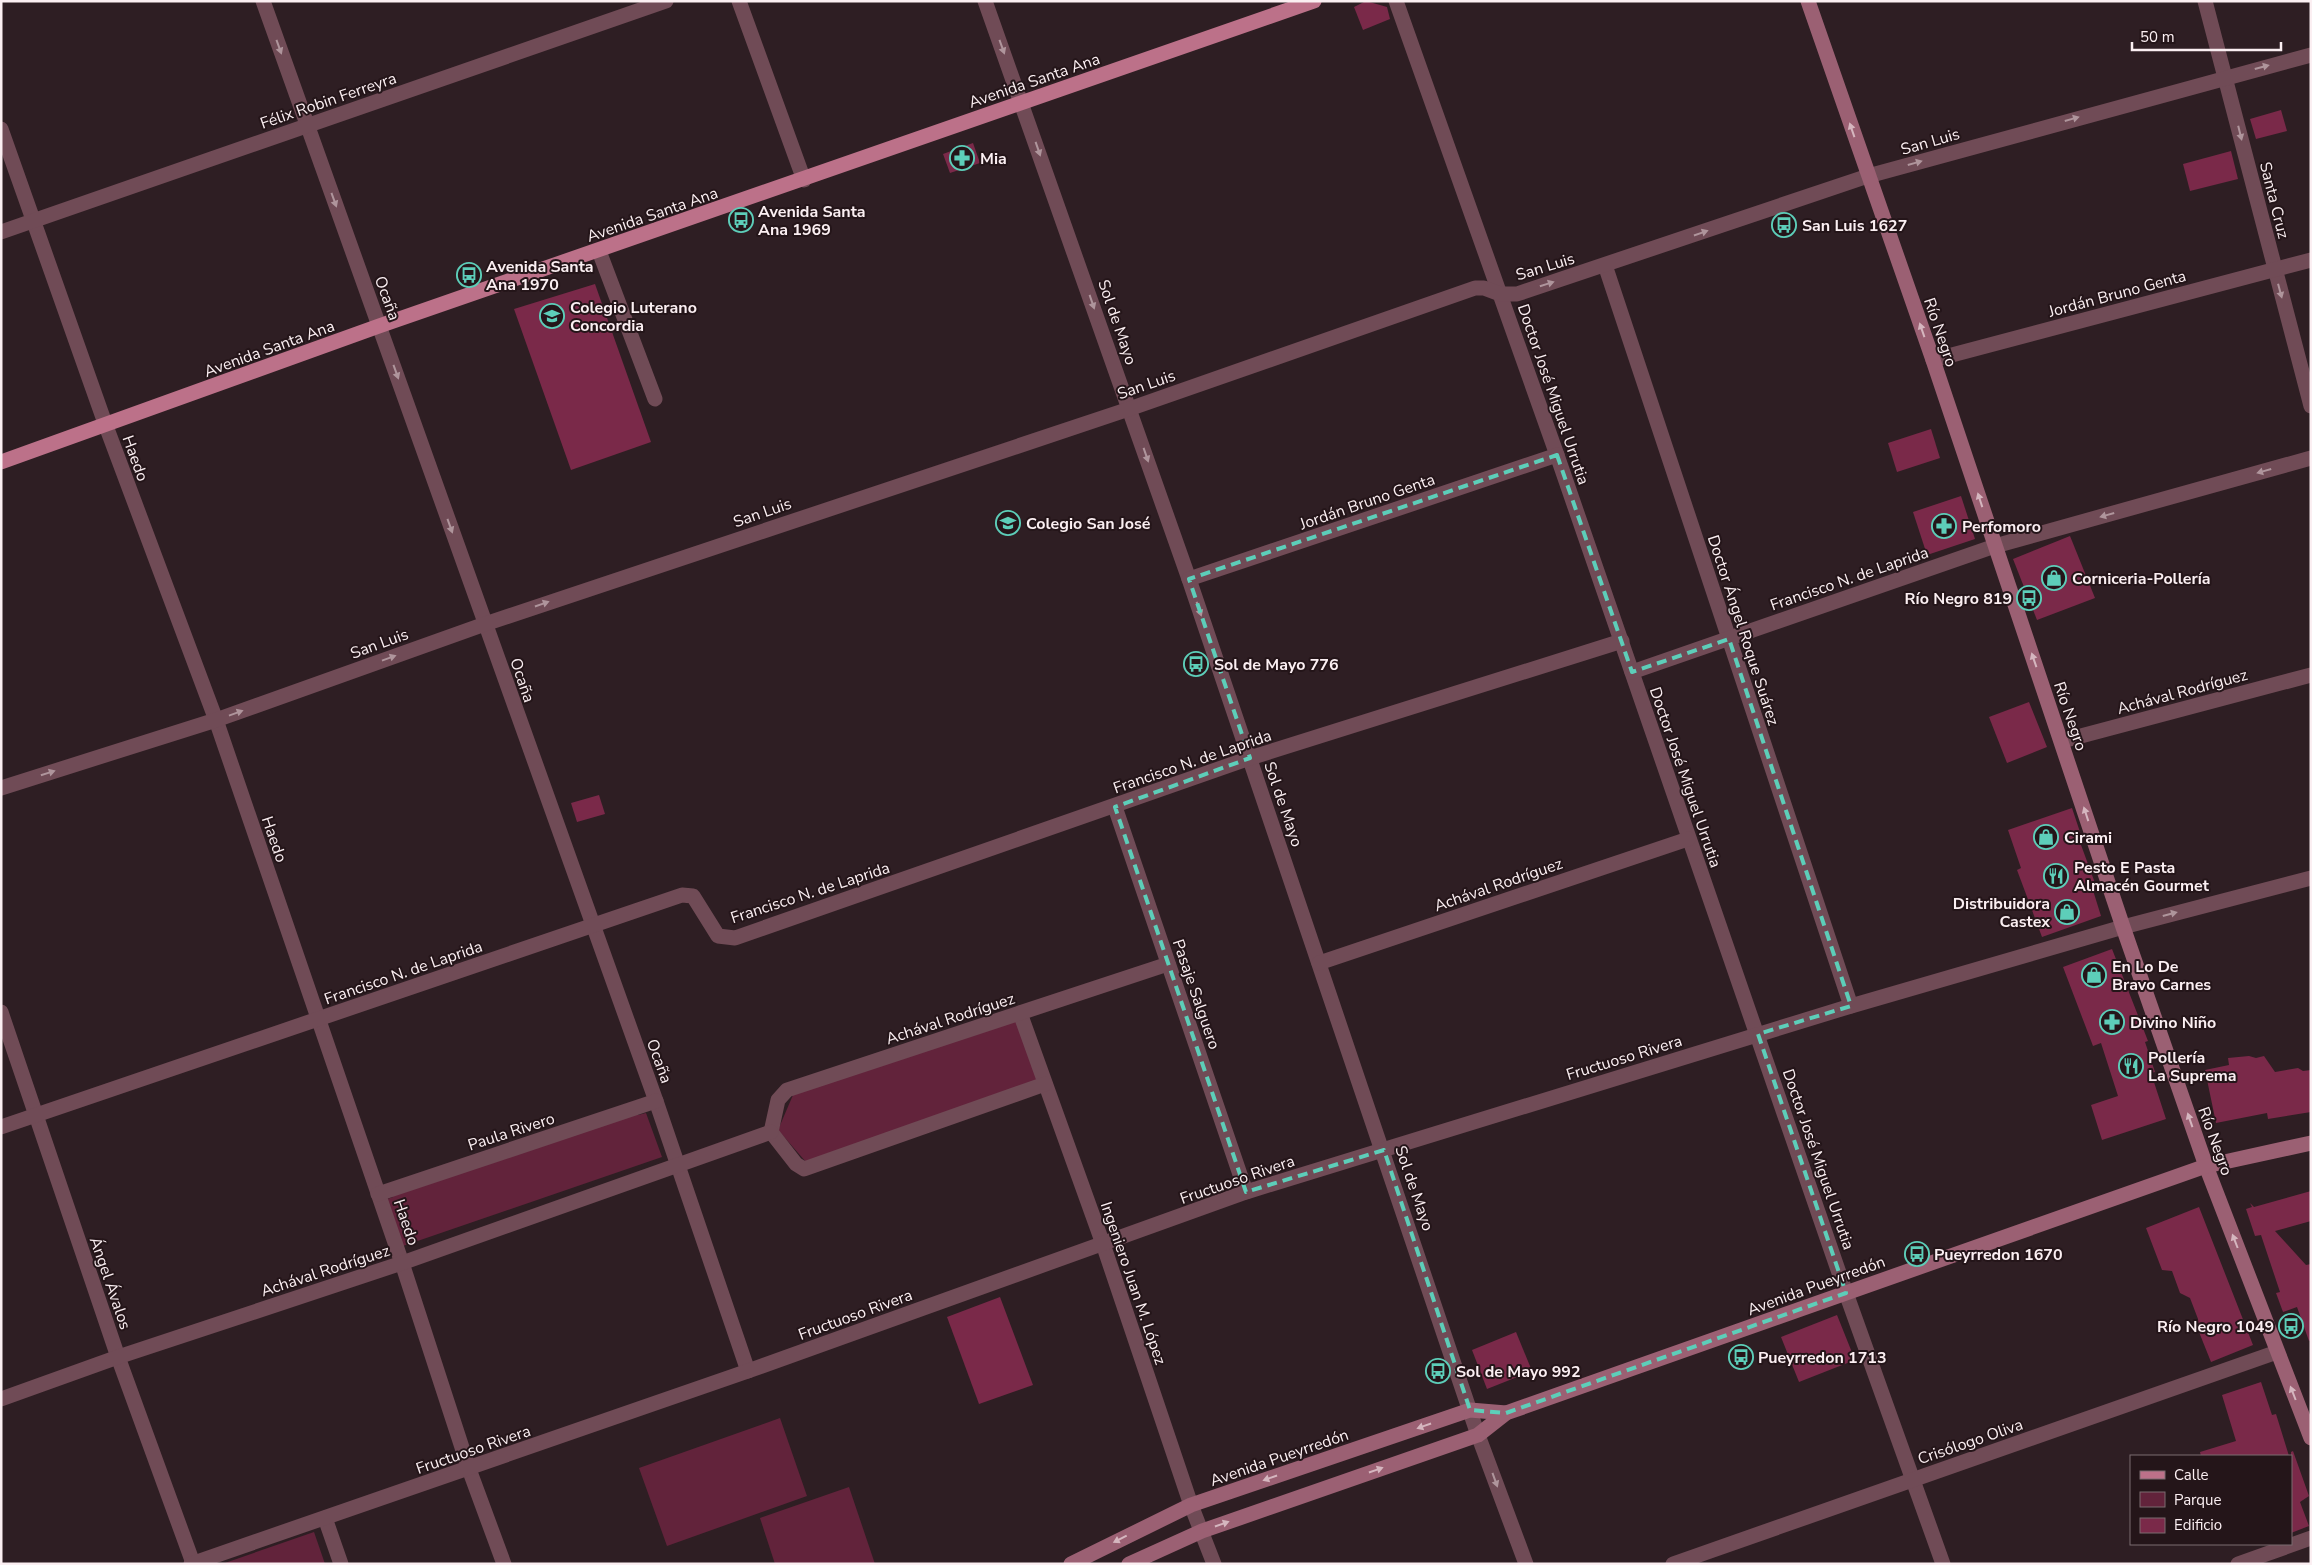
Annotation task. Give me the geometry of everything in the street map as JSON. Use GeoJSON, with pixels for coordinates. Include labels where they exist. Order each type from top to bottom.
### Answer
{"type":"FeatureCollection","features":[{"type":"Feature","properties":{"kind":"main road","name":"Avenida Santa Ana"},"geometry":{"type":"LineString","coordinates":[[1,462],[106,426],[379,326],[804,180],[1314,1]]}},
{"type":"Feature","properties":{"kind":"main road","name":"Río Negro"},"geometry":{"type":"LineString","coordinates":[[1808,1],[1933,360],[2123,927],[2206,1166],[2311,1438]]}},
{"type":"Feature","properties":{"kind":"main road","name":"Avenida Pueyrredón"},"geometry":{"type":"LineString","coordinates":[[1129,1564],[1202,1531],[1478,1435],[1506,1413],[2206,1166],[2311,1143]]}},
{"type":"Feature","properties":{"kind":"main road","name":"Avenida Pueyrredón"},"geometry":{"type":"LineString","coordinates":[[1071,1564],[1191,1505],[1470,1410],[1506,1413]]}},
{"type":"Feature","properties":{"kind":"street","name":"Ocaña"},"geometry":{"type":"LineString","coordinates":[[263,1],[656,1101],[748,1371]]}},
{"type":"Feature","properties":{"kind":"street","name":"Félix Robin Ferreyra"},"geometry":{"type":"LineString","coordinates":[[1,232],[666,1]]}},
{"type":"Feature","properties":{"kind":"street"},"geometry":{"type":"LineString","coordinates":[[740,1],[804,180]]}},
{"type":"Feature","properties":{"kind":"street","name":"Sol de Mayo"},"geometry":{"type":"LineString","coordinates":[[985,1],[1189,579],[1384,1150],[1478,1435],[1526,1564]]}},
{"type":"Feature","properties":{"kind":"street","name":"Doctor José Miguel Urrutia"},"geometry":{"type":"LineString","coordinates":[[1396,1],[1622,641],[1688,839],[1758,1034],[1846,1293],[1943,1564]]}},
{"type":"Feature","properties":{"kind":"street","name":"Santa Cruz"},"geometry":{"type":"LineString","coordinates":[[2205,1],[2311,406]]}},
{"type":"Feature","properties":{"kind":"street","name":"San Luis"},"geometry":{"type":"LineString","coordinates":[[1,788],[216,720],[485,624],[1130,409],[1475,288],[1484,288],[1500,294],[1517,294],[1605,266],[1868,176],[2226,76],[2311,55]]}},
{"type":"Feature","properties":{"kind":"street","name":"Haedo"},"geometry":{"type":"LineString","coordinates":[[1,129],[32,222],[106,426],[216,720],[504,1564]]}},
{"type":"Feature","properties":{"kind":"street"},"geometry":{"type":"LineString","coordinates":[[599,251],[655,399]]}},
{"type":"Feature","properties":{"kind":"street","name":"Jordán Bruno Genta"},"geometry":{"type":"LineString","coordinates":[[1933,360],[2311,260]]}},
{"type":"Feature","properties":{"kind":"street","name":"Doctor Ángel Roque Suárez"},"geometry":{"type":"LineString","coordinates":[[1605,266],[1851,1006]]}},
{"type":"Feature","properties":{"kind":"street","name":"Jordán Bruno Genta"},"geometry":{"type":"LineString","coordinates":[[1189,579],[1557,455]]}},
{"type":"Feature","properties":{"kind":"street","name":"Francisco N. de Laprida"},"geometry":{"type":"LineString","coordinates":[[1632,672],[1995,546],[2311,458]]}},
{"type":"Feature","properties":{"kind":"street","name":"Francisco N. de Laprida"},"geometry":{"type":"LineString","coordinates":[[1,1127],[682,895],[693,896],[718,936],[735,938],[1115,807],[1250,758],[1622,641]]}},
{"type":"Feature","properties":{"kind":"street","name":"Achával Rodríguez"},"geometry":{"type":"LineString","coordinates":[[2062,741],[2311,675]]}},
{"type":"Feature","properties":{"kind":"street","name":"Pasaje Salguero"},"geometry":{"type":"LineString","coordinates":[[1115,807],[1246,1192]]}},
{"type":"Feature","properties":{"kind":"street","name":"Achával Rodríguez"},"geometry":{"type":"LineString","coordinates":[[1319,963],[1688,839]]}},
{"type":"Feature","properties":{"kind":"street","name":"Fructuoso Rivera"},"geometry":{"type":"LineString","coordinates":[[192,1563],[470,1469],[1246,1192],[1851,1006],[2123,927],[2311,878]]}},
{"type":"Feature","properties":{"kind":"street","name":"Achával Rodríguez"},"geometry":{"type":"LineString","coordinates":[[1,1399],[118,1357],[402,1263],[771,1132],[778,1100],[787,1090],[1168,964]]}},
{"type":"Feature","properties":{"kind":"street","name":"Ángel Ávalos"},"geometry":{"type":"LineString","coordinates":[[1,1012],[118,1357],[192,1563]]}},
{"type":"Feature","properties":{"kind":"street","name":"Ingeniero Juan M. López"},"geometry":{"type":"LineString","coordinates":[[1020,1013],[1103,1244],[1191,1505],[1214,1564]]}},
{"type":"Feature","properties":{"kind":"street"},"geometry":{"type":"LineString","coordinates":[[771,1132],[796,1164],[804,1168],[1045,1084]]}},
{"type":"Feature","properties":{"kind":"street","name":"Paula Rivero"},"geometry":{"type":"LineString","coordinates":[[378,1194],[656,1101]]}},
{"type":"Feature","properties":{"kind":"street","name":"Crisólogo Oliva"},"geometry":{"type":"LineString","coordinates":[[1673,1564],[2278,1352]]}},
{"type":"Feature","properties":{"kind":"street"},"geometry":{"type":"LineString","coordinates":[[325,1518],[341,1564]]}},
{"type":"Feature","properties":{"kind":"street"},"geometry":{"type":"LineString","coordinates":[[2292,1545],[2311,1538]]}},
{"type":"Feature","properties":{"kind":"street"},"geometry":{"type":"LineString","coordinates":[[2238,1564],[2291,1545]]}},
{"type":"Feature","properties":{"kind":"highlighted area"},"geometry":{"type":"Polygon","coordinates":[[[1557,455],[1632,672],[1729,639],[1851,1006],[1758,1034],[1846,1293],[1506,1413],[1470,1410],[1384,1150],[1246,1192],[1168,964],[1115,807],[1250,758],[1189,579],[1557,455]]]}},
{"type":"Feature","properties":{"kind":"green space"},"geometry":{"type":"Polygon","coordinates":[[[1018,1019],[1039,1080],[806,1162],[778,1130],[793,1095],[1018,1019]]]}},
{"type":"Feature","properties":{"kind":"green space"},"geometry":{"type":"Polygon","coordinates":[[[637,1112],[638,1115],[646,1113],[662,1157],[403,1246],[387,1199],[393,1197],[393,1195],[637,1112]]]}},
{"type":"Feature","properties":{"kind":"green space"},"geometry":{"type":"Polygon","coordinates":[[[780,1418],[807,1496],[667,1546],[639,1468],[780,1418]]]}},
{"type":"Feature","properties":{"kind":"green space"},"geometry":{"type":"Polygon","coordinates":[[[849,1487],[875,1564],[775,1564],[760,1518],[849,1487]]]}},
{"type":"Feature","properties":{"kind":"green space"},"geometry":{"type":"Polygon","coordinates":[[[314,1532],[325,1564],[222,1564],[314,1532]]]}},
{"type":"Feature","properties":{"kind":"building"},"geometry":{"type":"Polygon","coordinates":[[[1366,1],[1387,7],[1390,19],[1363,30],[1354,7],[1366,1]]]}},
{"type":"Feature","properties":{"kind":"building"},"geometry":{"type":"Polygon","coordinates":[[[2281,110],[2287,131],[2256,139],[2250,119],[2281,110]]]}},
{"type":"Feature","properties":{"kind":"building","name":"Mia"},"geometry":{"type":"Polygon","coordinates":[[[973,143],[980,163],[950,173],[943,154],[973,143]]]}},
{"type":"Feature","properties":{"kind":"building"},"geometry":{"type":"Polygon","coordinates":[[[2231,151],[2238,179],[2190,191],[2183,164],[2231,151]]]}},
{"type":"Feature","properties":{"kind":"building"},"geometry":{"type":"Polygon","coordinates":[[[595,284],[651,442],[571,470],[514,309],[595,284]]]}},
{"type":"Feature","properties":{"kind":"building"},"geometry":{"type":"Polygon","coordinates":[[[1931,429],[1940,458],[1897,472],[1888,443],[1931,429]]]}},
{"type":"Feature","properties":{"kind":"building","name":"Perfomoro"},"geometry":{"type":"Polygon","coordinates":[[[1961,496],[1975,539],[1927,555],[1913,512],[1961,496]]]}},
{"type":"Feature","properties":{"kind":"building","name":"Corniceria-Pollería"},"geometry":{"type":"Polygon","coordinates":[[[2070,536],[2095,598],[2037,620],[2013,559],[2070,536]]]}},
{"type":"Feature","properties":{"kind":"building"},"geometry":{"type":"Polygon","coordinates":[[[2029,702],[2047,747],[2007,763],[1989,717],[2029,702]]]}},
{"type":"Feature","properties":{"kind":"building"},"geometry":{"type":"Polygon","coordinates":[[[599,795],[605,814],[577,822],[571,803],[599,795]]]}},
{"type":"Feature","properties":{"kind":"building"},"geometry":{"type":"Polygon","coordinates":[[[2072,808],[2084,844],[2081,845],[2095,883],[2091,884],[2101,916],[2042,937],[2017,870],[2021,868],[2008,830],[2072,808]]]}},
{"type":"Feature","properties":{"kind":"building"},"geometry":{"type":"Polygon","coordinates":[[[2112,949],[2148,1041],[2145,1042],[2155,1072],[2151,1073],[2166,1119],[2102,1140],[2091,1105],[2118,1096],[2101,1043],[2093,1046],[2063,967],[2112,949]]]}},
{"type":"Feature","properties":{"kind":"building"},"geometry":{"type":"Polygon","coordinates":[[[2249,1056],[2256,1058],[2264,1056],[2275,1072],[2298,1068],[2303,1071],[2311,1070],[2311,1112],[2268,1119],[2267,1113],[2216,1123],[2205,1070],[2229,1065],[2228,1058],[2249,1056]]]}},
{"type":"Feature","properties":{"kind":"building"},"geometry":{"type":"Polygon","coordinates":[[[2311,1191],[2311,1221],[2275,1231],[2306,1265],[2311,1264],[2311,1340],[2309,1341],[2297,1307],[2283,1312],[2276,1293],[2280,1292],[2261,1235],[2255,1236],[2246,1209],[2252,1207],[2250,1203],[2254,1207],[2311,1191]]]}},
{"type":"Feature","properties":{"kind":"building"},"geometry":{"type":"Polygon","coordinates":[[[2199,1207],[2253,1345],[2211,1362],[2199,1332],[2198,1319],[2190,1298],[2180,1293],[2172,1271],[2162,1270],[2146,1228],[2199,1207]]]}},
{"type":"Feature","properties":{"kind":"building"},"geometry":{"type":"Polygon","coordinates":[[[1000,1297],[1033,1385],[979,1404],[947,1317],[1000,1297]]]}},
{"type":"Feature","properties":{"kind":"building"},"geometry":{"type":"Polygon","coordinates":[[[1837,1315],[1855,1360],[1799,1382],[1781,1337],[1837,1315]]]}},
{"type":"Feature","properties":{"kind":"building"},"geometry":{"type":"Polygon","coordinates":[[[1516,1332],[1532,1371],[1487,1389],[1472,1350],[1516,1332]]]}},
{"type":"Feature","properties":{"kind":"building"},"geometry":{"type":"Polygon","coordinates":[[[2261,1382],[2272,1415],[2276,1414],[2289,1455],[2201,1455],[2200,1452],[2236,1441],[2222,1395],[2261,1382]]]}},
{"type":"Feature","properties":{"kind":"building"},"geometry":{"type":"Polygon","coordinates":[[[2293,1451],[2309,1496],[2300,1502],[2309,1526],[2292,1533],[2292,1455],[2291,1452],[2293,1451]]]}},
{"type":"Feature","properties":{"kind":"place","name":"Mia"},"geometry":{"type":"Point","coordinates":[962,158]}},
{"type":"Feature","properties":{"kind":"place","name":"Avenida Santa Ana 1969"},"geometry":{"type":"Point","coordinates":[741,220]}},
{"type":"Feature","properties":{"kind":"place","name":"San Luis 1627"},"geometry":{"type":"Point","coordinates":[1784,225]}},
{"type":"Feature","properties":{"kind":"place","name":"Avenida Santa Ana 1970"},"geometry":{"type":"Point","coordinates":[469,275]}},
{"type":"Feature","properties":{"kind":"place","name":"Colegio Luterano Concordia"},"geometry":{"type":"Point","coordinates":[552,316]}},
{"type":"Feature","properties":{"kind":"place","name":"Colegio San José"},"geometry":{"type":"Point","coordinates":[1008,523]}},
{"type":"Feature","properties":{"kind":"place","name":"Perfomoro"},"geometry":{"type":"Point","coordinates":[1944,526]}},
{"type":"Feature","properties":{"kind":"place","name":"Corniceria-Pollería"},"geometry":{"type":"Point","coordinates":[2054,578]}},
{"type":"Feature","properties":{"kind":"place","name":"Río Negro 819"},"geometry":{"type":"Point","coordinates":[2029,598]}},
{"type":"Feature","properties":{"kind":"place","name":"Sol de Mayo 776"},"geometry":{"type":"Point","coordinates":[1196,664]}},
{"type":"Feature","properties":{"kind":"place","name":"Cirami"},"geometry":{"type":"Point","coordinates":[2046,837]}},
{"type":"Feature","properties":{"kind":"place","name":"Pesto E Pasta Almacén Gourmet"},"geometry":{"type":"Point","coordinates":[2056,876]}},
{"type":"Feature","properties":{"kind":"place","name":"Distribuidora Castex"},"geometry":{"type":"Point","coordinates":[2067,912]}},
{"type":"Feature","properties":{"kind":"place","name":"En Lo De Bravo Carnes"},"geometry":{"type":"Point","coordinates":[2094,975]}},
{"type":"Feature","properties":{"kind":"place","name":"Divino Niño"},"geometry":{"type":"Point","coordinates":[2112,1022]}},
{"type":"Feature","properties":{"kind":"place","name":"Pollería La Suprema"},"geometry":{"type":"Point","coordinates":[2131,1066]}},
{"type":"Feature","properties":{"kind":"place","name":"Pueyrredon 1670"},"geometry":{"type":"Point","coordinates":[1917,1254]}},
{"type":"Feature","properties":{"kind":"place","name":"Río Negro 1049"},"geometry":{"type":"Point","coordinates":[2291,1326]}},
{"type":"Feature","properties":{"kind":"place","name":"Pueyrredon 1713"},"geometry":{"type":"Point","coordinates":[1741,1357]}},
{"type":"Feature","properties":{"kind":"place","name":"Sol de Mayo 992"},"geometry":{"type":"Point","coordinates":[1438,1371]}}]}
